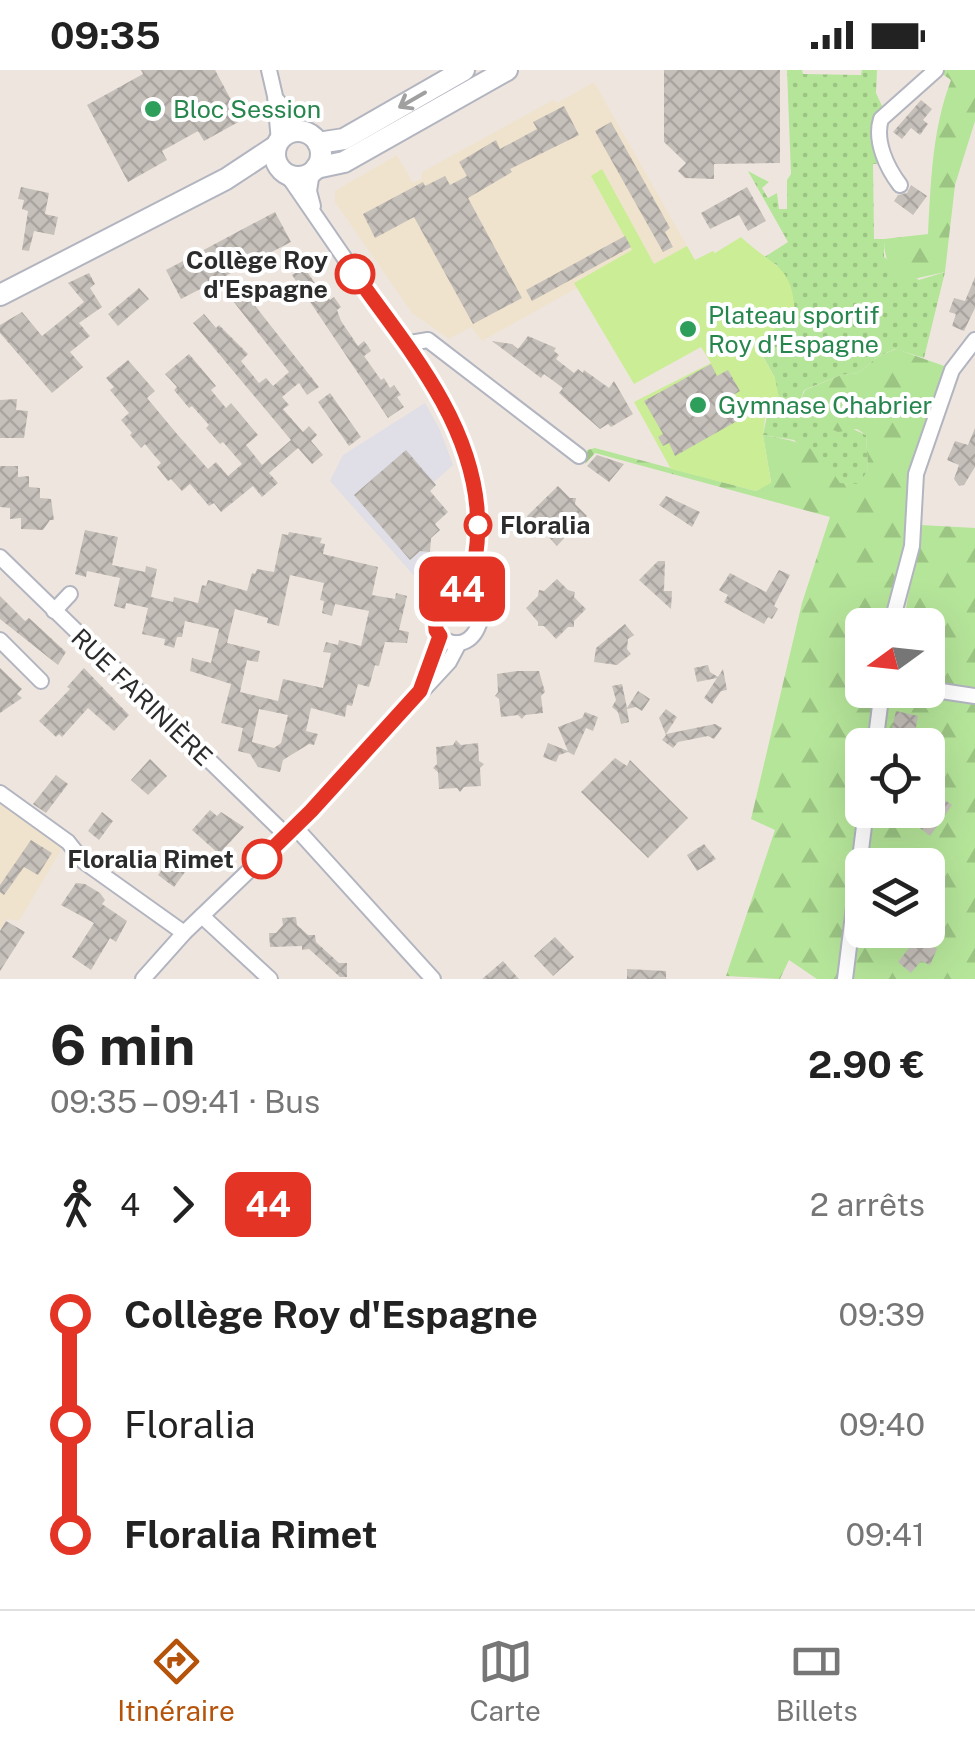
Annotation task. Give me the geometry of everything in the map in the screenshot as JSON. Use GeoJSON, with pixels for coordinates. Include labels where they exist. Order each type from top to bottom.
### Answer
{"type":"FeatureCollection","features":[{"type":"Feature","properties":{"kind":"street"},"geometry":{"type":"LineString","coordinates":[[143,979],[449,662],[458,643],[476,631],[479,533],[474,482],[457,428],[440,396],[276,159],[284,140],[269,70]]}},
{"type":"Feature","properties":{"kind":"street"},"geometry":{"type":"LineString","coordinates":[[318,143],[344,139],[464,70]]}},
{"type":"Feature","properties":{"kind":"street"},"geometry":{"type":"LineString","coordinates":[[226,180],[284,172],[299,177],[344,162],[508,70]]}},
{"type":"Feature","properties":{"kind":"street"},"geometry":{"type":"LineString","coordinates":[[900,185],[882,149],[880,119],[936,70]]}},
{"type":"Feature","properties":{"kind":"street"},"geometry":{"type":"LineString","coordinates":[[0,295],[226,180],[284,140],[309,134],[318,143],[321,156],[310,191],[314,212]]}},
{"type":"Feature","properties":{"kind":"street"},"geometry":{"type":"LineString","coordinates":[[404,344],[428,340],[579,456]]}},
{"type":"Feature","properties":{"kind":"street"},"geometry":{"type":"LineString","coordinates":[[896,608],[912,546],[916,474],[952,370],[975,340]]}},
{"type":"Feature","properties":{"kind":"street"},"geometry":{"type":"LineString","coordinates":[[455,598],[470,574],[479,533]]}},
{"type":"Feature","properties":{"kind":"street","name":"RUE FARINIÈRE"},"geometry":{"type":"LineString","coordinates":[[0,557],[290,831],[433,979]]}},
{"type":"Feature","properties":{"kind":"street"},"geometry":{"type":"LineString","coordinates":[[54,611],[70,594]]}},
{"type":"Feature","properties":{"kind":"street"},"geometry":{"type":"LineString","coordinates":[[458,643],[440,636],[435,614],[444,602],[455,598],[476,610]]}},
{"type":"Feature","properties":{"kind":"street"},"geometry":{"type":"LineString","coordinates":[[420,691],[440,636]]}},
{"type":"Feature","properties":{"kind":"street"},"geometry":{"type":"LineString","coordinates":[[0,640],[40,681]]}},
{"type":"Feature","properties":{"kind":"street"},"geometry":{"type":"LineString","coordinates":[[945,692],[975,696]]}},
{"type":"Feature","properties":{"kind":"street"},"geometry":{"type":"LineString","coordinates":[[0,793],[184,934]]}},
{"type":"Feature","properties":{"kind":"street"},"geometry":{"type":"LineString","coordinates":[[845,979],[864,828]]}},
{"type":"Feature","properties":{"kind":"street"},"geometry":{"type":"LineString","coordinates":[[202,916],[270,979]]}},
{"type":"Feature","properties":{"kind":"shaded area","name":"Collège Roy d'Espagne"},"geometry":{"type":"Polygon","coordinates":[[[594,82],[687,246],[654,264],[601,170],[591,177],[632,250],[575,282],[577,288],[482,341],[471,327],[449,339],[412,313],[335,202],[335,191],[397,155],[413,183],[422,178],[422,172],[553,100],[557,103],[594,82]]]}},
{"type":"Feature","properties":{"kind":"shaded area"},"geometry":{"type":"Polygon","coordinates":[[[425,403],[453,465],[430,491],[448,512],[435,524],[440,530],[431,538],[426,568],[417,579],[330,481],[343,455],[425,403]]]}},
{"type":"Feature","properties":{"kind":"shaded area"},"geometry":{"type":"Polygon","coordinates":[[[0,798],[64,845],[19,921],[7,919],[0,931],[0,798]]]}},
{"type":"Feature","properties":{"kind":"green space"},"geometry":{"type":"Polygon","coordinates":[[[787,70],[861,75],[862,70],[877,70],[876,93],[883,108],[876,118],[883,163],[873,164],[874,239],[884,239],[884,257],[919,280],[945,272],[924,358],[895,349],[877,357],[859,373],[841,375],[804,390],[799,404],[866,435],[868,469],[860,485],[840,483],[794,440],[763,435],[775,378],[755,342],[794,315],[777,265],[763,258],[788,242],[748,171],[769,182],[762,188],[768,198],[777,193],[779,209],[787,209],[787,180],[791,174],[787,70]]]}},
{"type":"Feature","properties":{"kind":"green space"},"geometry":{"type":"Polygon","coordinates":[[[975,70],[975,121],[955,185],[945,272],[909,280],[889,264],[884,239],[928,234],[936,137],[951,80],[941,73],[975,70]]]}},
{"type":"Feature","properties":{"kind":"green space","name":"Plateau sportif Roy d'Espagne"},"geometry":{"type":"Polygon","coordinates":[[[602,169],[654,264],[687,246],[695,260],[741,237],[786,276],[795,315],[755,343],[775,378],[779,397],[767,403],[763,435],[771,483],[756,491],[671,469],[634,402],[711,363],[701,347],[634,384],[574,283],[632,250],[591,176],[602,169]]]}},
{"type":"Feature","properties":{"kind":"green space"},"geometry":{"type":"Polygon","coordinates":[[[896,349],[947,367],[893,608],[845,608],[845,708],[875,708],[872,728],[845,728],[845,828],[858,828],[856,848],[845,848],[845,932],[839,979],[817,979],[789,960],[780,979],[726,976],[775,830],[751,819],[802,603],[830,517],[595,453],[585,464],[587,450],[595,448],[756,491],[771,482],[763,435],[809,448],[840,483],[860,484],[868,469],[866,435],[857,429],[838,432],[806,418],[799,404],[805,390],[841,375],[859,373],[877,357],[896,349]]]}},
{"type":"Feature","properties":{"kind":"green space"},"geometry":{"type":"Polygon","coordinates":[[[921,525],[975,528],[975,979],[852,979],[855,948],[945,948],[945,848],[867,848],[870,828],[945,828],[945,728],[885,728],[888,708],[945,708],[945,608],[906,608],[921,525]]]}},
{"type":"Feature","properties":{"kind":"building"},"geometry":{"type":"Polygon","coordinates":[[[141,70],[215,70],[242,120],[204,141],[198,131],[162,151],[167,160],[128,182],[87,105],[143,74],[141,70]]]}},
{"type":"Feature","properties":{"kind":"building"},"geometry":{"type":"Polygon","coordinates":[[[664,70],[780,70],[780,163],[714,164],[714,179],[685,178],[678,171],[686,163],[664,142],[664,70]]]}},
{"type":"Feature","properties":{"kind":"building"},"geometry":{"type":"Polygon","coordinates":[[[921,100],[932,109],[923,120],[928,124],[920,135],[911,128],[902,139],[893,132],[921,100]]]}},
{"type":"Feature","properties":{"kind":"building"},"geometry":{"type":"Polygon","coordinates":[[[564,106],[579,135],[510,169],[512,172],[468,198],[522,298],[473,324],[414,217],[375,238],[363,214],[423,182],[425,186],[445,176],[450,185],[467,176],[459,162],[496,140],[500,149],[537,129],[533,122],[564,106]]]}},
{"type":"Feature","properties":{"kind":"building"},"geometry":{"type":"Polygon","coordinates":[[[611,122],[670,228],[665,232],[673,247],[663,252],[595,131],[611,122]]]}},
{"type":"Feature","properties":{"kind":"building"},"geometry":{"type":"Polygon","coordinates":[[[911,185],[927,196],[913,215],[894,201],[898,195],[907,193],[911,185]]]}},
{"type":"Feature","properties":{"kind":"building"},"geometry":{"type":"Polygon","coordinates":[[[21,187],[49,193],[45,214],[58,217],[54,235],[34,231],[29,251],[22,250],[28,211],[22,209],[24,200],[18,199],[21,187]]]}},
{"type":"Feature","properties":{"kind":"building"},"geometry":{"type":"Polygon","coordinates":[[[747,187],[766,221],[748,231],[739,215],[710,229],[701,213],[747,187]]]}},
{"type":"Feature","properties":{"kind":"building"},"geometry":{"type":"Polygon","coordinates":[[[275,212],[291,242],[181,299],[166,270],[275,212]]]}},
{"type":"Feature","properties":{"kind":"building"},"geometry":{"type":"Polygon","coordinates":[[[625,236],[631,247],[532,301],[526,290],[625,236]]]}},
{"type":"Feature","properties":{"kind":"building"},"geometry":{"type":"Polygon","coordinates":[[[304,267],[321,292],[330,300],[334,297],[341,307],[337,310],[341,321],[358,346],[364,341],[368,346],[371,351],[364,356],[381,380],[384,378],[390,388],[394,385],[401,395],[397,397],[404,407],[388,418],[292,275],[304,267]]]}},
{"type":"Feature","properties":{"kind":"building"},"geometry":{"type":"Polygon","coordinates":[[[89,273],[95,284],[90,288],[102,307],[79,323],[90,336],[70,352],[83,367],[52,393],[0,333],[0,325],[22,312],[42,336],[84,302],[68,283],[89,273]]]}},
{"type":"Feature","properties":{"kind":"building"},"geometry":{"type":"Polygon","coordinates":[[[975,277],[975,308],[964,331],[952,326],[956,314],[949,312],[954,298],[965,301],[975,277]]]}},
{"type":"Feature","properties":{"kind":"building"},"geometry":{"type":"Polygon","coordinates":[[[139,288],[149,299],[118,326],[108,314],[139,288]]]}},
{"type":"Feature","properties":{"kind":"building"},"geometry":{"type":"Polygon","coordinates":[[[245,293],[319,387],[307,395],[299,383],[282,397],[289,405],[283,409],[303,432],[309,426],[317,435],[311,441],[323,455],[312,464],[298,448],[269,473],[278,483],[262,497],[253,486],[221,512],[214,503],[209,506],[190,484],[182,491],[171,479],[168,481],[157,467],[161,463],[145,444],[141,448],[130,435],[121,420],[129,413],[110,390],[114,387],[106,378],[128,360],[155,391],[147,398],[177,434],[208,469],[216,462],[228,476],[242,464],[206,428],[209,425],[192,406],[189,408],[165,374],[189,354],[216,386],[211,390],[226,408],[231,403],[258,435],[246,445],[262,465],[291,440],[193,323],[204,314],[216,328],[219,325],[248,354],[241,361],[259,383],[266,378],[273,386],[289,372],[233,301],[245,293]]]}},
{"type":"Feature","properties":{"kind":"building"},"geometry":{"type":"Polygon","coordinates":[[[528,336],[556,348],[556,359],[574,373],[584,370],[609,388],[614,381],[633,414],[600,429],[559,393],[563,388],[544,374],[541,378],[492,341],[512,344],[518,349],[528,336]]]}},
{"type":"Feature","properties":{"kind":"building"},"geometry":{"type":"Polygon","coordinates":[[[711,364],[717,376],[728,370],[740,391],[733,395],[746,416],[675,456],[669,443],[663,446],[658,437],[663,434],[644,401],[711,364]]]}},
{"type":"Feature","properties":{"kind":"building"},"geometry":{"type":"Polygon","coordinates":[[[330,393],[361,437],[349,446],[318,402],[330,393]]]}},
{"type":"Feature","properties":{"kind":"building"},"geometry":{"type":"Polygon","coordinates":[[[17,399],[16,410],[28,411],[24,438],[0,438],[0,400],[17,399]]]}},
{"type":"Feature","properties":{"kind":"building"},"geometry":{"type":"Polygon","coordinates":[[[975,428],[975,467],[964,485],[959,486],[954,479],[959,465],[947,460],[955,441],[968,445],[975,428]]]}},
{"type":"Feature","properties":{"kind":"building"},"geometry":{"type":"Polygon","coordinates":[[[406,450],[436,485],[430,491],[448,512],[435,524],[440,530],[431,538],[430,552],[420,551],[410,560],[354,495],[406,450]]]}},
{"type":"Feature","properties":{"kind":"building"},"geometry":{"type":"Polygon","coordinates":[[[597,455],[624,464],[609,482],[587,466],[597,455]]]}},
{"type":"Feature","properties":{"kind":"building"},"geometry":{"type":"Polygon","coordinates":[[[0,466],[18,466],[18,477],[29,476],[29,487],[40,488],[40,498],[51,499],[54,520],[43,530],[21,529],[21,518],[10,519],[10,508],[0,507],[0,466]]]}},
{"type":"Feature","properties":{"kind":"building"},"geometry":{"type":"Polygon","coordinates":[[[558,486],[570,498],[576,498],[575,504],[587,516],[575,534],[569,533],[557,546],[545,533],[539,533],[539,527],[527,516],[558,486]]]}},
{"type":"Feature","properties":{"kind":"building"},"geometry":{"type":"Polygon","coordinates":[[[666,496],[700,512],[692,527],[659,505],[666,496]]]}},
{"type":"Feature","properties":{"kind":"building"},"geometry":{"type":"Polygon","coordinates":[[[85,530],[118,537],[112,565],[145,572],[146,566],[157,569],[151,597],[198,603],[202,585],[206,586],[208,580],[247,591],[257,569],[274,572],[282,534],[322,538],[323,554],[378,567],[372,595],[395,599],[396,593],[407,596],[399,630],[409,632],[407,643],[385,642],[369,687],[358,684],[345,717],[311,708],[306,731],[318,734],[314,745],[309,744],[283,760],[280,772],[258,767],[250,754],[238,751],[243,728],[221,723],[231,684],[190,671],[192,658],[211,663],[219,629],[185,621],[182,637],[177,637],[174,648],[164,645],[165,639],[142,634],[148,608],[126,603],[125,609],[114,606],[120,578],[87,571],[86,577],[75,574],[85,530]],[[290,575],[279,626],[267,623],[268,618],[235,609],[227,643],[260,651],[258,662],[247,660],[240,692],[278,701],[283,679],[323,688],[331,653],[323,652],[326,642],[338,645],[339,640],[361,646],[369,611],[335,604],[332,616],[322,613],[324,583],[290,575]],[[259,709],[252,742],[274,748],[281,743],[288,715],[259,709]]]}},
{"type":"Feature","properties":{"kind":"building"},"geometry":{"type":"Polygon","coordinates":[[[658,561],[665,561],[664,591],[672,591],[671,609],[639,580],[658,561]]]}},
{"type":"Feature","properties":{"kind":"building"},"geometry":{"type":"Polygon","coordinates":[[[779,570],[790,575],[774,606],[778,609],[764,624],[724,602],[728,595],[719,590],[730,573],[766,592],[779,570]]]}},
{"type":"Feature","properties":{"kind":"building"},"geometry":{"type":"Polygon","coordinates":[[[557,579],[575,592],[574,597],[586,609],[574,621],[574,627],[568,627],[556,639],[544,626],[538,626],[526,608],[539,590],[544,591],[557,579]]]}},
{"type":"Feature","properties":{"kind":"building"},"geometry":{"type":"Polygon","coordinates":[[[0,596],[66,652],[58,665],[0,619],[0,596]]]}},
{"type":"Feature","properties":{"kind":"building"},"geometry":{"type":"Polygon","coordinates":[[[625,624],[634,635],[628,639],[631,654],[617,665],[594,662],[596,648],[625,624]]]}},
{"type":"Feature","properties":{"kind":"building"},"geometry":{"type":"Polygon","coordinates":[[[708,665],[718,677],[723,669],[727,690],[721,691],[712,704],[704,698],[717,678],[697,682],[694,668],[708,665]]]}},
{"type":"Feature","properties":{"kind":"building"},"geometry":{"type":"Polygon","coordinates":[[[0,668],[22,689],[17,694],[22,698],[0,713],[0,668]]]}},
{"type":"Feature","properties":{"kind":"building"},"geometry":{"type":"Polygon","coordinates":[[[84,668],[129,715],[114,731],[88,708],[62,737],[56,737],[39,721],[84,668]]]}},
{"type":"Feature","properties":{"kind":"building"},"geometry":{"type":"Polygon","coordinates":[[[539,671],[545,692],[541,696],[543,713],[525,715],[522,719],[518,715],[501,717],[499,699],[495,696],[497,674],[539,671]]]}},
{"type":"Feature","properties":{"kind":"building"},"geometry":{"type":"Polygon","coordinates":[[[622,684],[627,708],[638,691],[650,699],[642,711],[636,707],[627,709],[629,722],[621,724],[612,707],[616,700],[612,686],[622,684]]]}},
{"type":"Feature","properties":{"kind":"building"},"geometry":{"type":"Polygon","coordinates":[[[666,709],[677,717],[666,734],[715,724],[722,728],[714,739],[708,736],[678,742],[673,748],[662,740],[666,735],[659,718],[666,709]]]}},
{"type":"Feature","properties":{"kind":"building"},"geometry":{"type":"Polygon","coordinates":[[[896,711],[918,716],[916,728],[892,728],[896,711]]]}},
{"type":"Feature","properties":{"kind":"building"},"geometry":{"type":"Polygon","coordinates":[[[585,712],[598,717],[593,731],[586,728],[574,755],[559,755],[556,762],[543,757],[548,743],[568,751],[558,727],[582,718],[585,712]]]}},
{"type":"Feature","properties":{"kind":"building"},"geometry":{"type":"Polygon","coordinates":[[[456,740],[461,745],[478,743],[479,761],[484,764],[480,768],[481,786],[464,787],[460,792],[457,788],[439,789],[438,772],[433,768],[437,764],[436,747],[453,745],[456,740]]]}},
{"type":"Feature","properties":{"kind":"building"},"geometry":{"type":"Polygon","coordinates":[[[615,758],[627,766],[630,760],[688,818],[648,858],[581,792],[615,758]]]}},
{"type":"Feature","properties":{"kind":"building"},"geometry":{"type":"Polygon","coordinates":[[[150,759],[167,776],[148,795],[131,780],[150,759]]]}},
{"type":"Feature","properties":{"kind":"building"},"geometry":{"type":"Polygon","coordinates":[[[56,775],[68,784],[46,813],[33,804],[56,775]]]}},
{"type":"Feature","properties":{"kind":"building"},"geometry":{"type":"Polygon","coordinates":[[[210,810],[217,816],[221,812],[244,827],[219,854],[192,830],[210,810]]]}},
{"type":"Feature","properties":{"kind":"building"},"geometry":{"type":"Polygon","coordinates":[[[102,812],[113,821],[99,840],[88,831],[102,812]]]}},
{"type":"Feature","properties":{"kind":"building"},"geometry":{"type":"Polygon","coordinates":[[[920,828],[936,828],[930,836],[920,828]]]}},
{"type":"Feature","properties":{"kind":"building"},"geometry":{"type":"Polygon","coordinates":[[[31,840],[52,853],[38,875],[24,867],[4,895],[0,885],[31,840]]]}},
{"type":"Feature","properties":{"kind":"building"},"geometry":{"type":"Polygon","coordinates":[[[704,844],[716,859],[697,871],[687,855],[704,844]]]}},
{"type":"Feature","properties":{"kind":"building"},"geometry":{"type":"Polygon","coordinates":[[[172,856],[188,868],[174,887],[158,875],[172,856]]]}},
{"type":"Feature","properties":{"kind":"building"},"geometry":{"type":"Polygon","coordinates":[[[76,883],[100,893],[105,900],[102,904],[127,921],[116,942],[110,938],[91,970],[72,957],[94,923],[61,905],[76,883]]]}},
{"type":"Feature","properties":{"kind":"building"},"geometry":{"type":"Polygon","coordinates":[[[296,917],[297,925],[308,935],[315,935],[316,942],[339,963],[347,963],[347,977],[340,977],[309,949],[302,950],[302,946],[270,947],[269,933],[276,933],[283,925],[282,918],[296,917]]]}},
{"type":"Feature","properties":{"kind":"building"},"geometry":{"type":"Polygon","coordinates":[[[6,921],[25,932],[0,971],[0,931],[6,921]]]}},
{"type":"Feature","properties":{"kind":"building"},"geometry":{"type":"Polygon","coordinates":[[[555,937],[574,957],[553,976],[534,956],[555,937]]]}},
{"type":"Feature","properties":{"kind":"building"},"geometry":{"type":"Polygon","coordinates":[[[909,948],[937,949],[930,965],[921,961],[911,973],[898,962],[909,948]]]}},
{"type":"Feature","properties":{"kind":"building"},"geometry":{"type":"Polygon","coordinates":[[[503,961],[519,979],[482,979],[503,961]]]}},
{"type":"Feature","properties":{"kind":"building"},"geometry":{"type":"Polygon","coordinates":[[[627,969],[666,971],[666,979],[627,979],[627,969]]]}},
{"type":"Feature","properties":{"kind":"bus line","name":"44"},"geometry":{"type":"LineString","coordinates":[[262,859],[420,691],[440,636],[435,614],[444,602],[455,598],[470,574],[479,533],[474,482],[457,428],[440,396],[355,274]]}},
{"type":"Feature","properties":{"kind":"place","name":"Bloc Session"},"geometry":{"type":"Point","coordinates":[153,109]}},
{"type":"Feature","properties":{"kind":"place","name":"Collège Roy d'Espagne"},"geometry":{"type":"Point","coordinates":[355,274]}},
{"type":"Feature","properties":{"kind":"place","name":"Plateau sportif Roy d'Espagne"},"geometry":{"type":"Point","coordinates":[688,329]}},
{"type":"Feature","properties":{"kind":"place","name":"Gymnase Chabrier"},"geometry":{"type":"Point","coordinates":[698,405]}},
{"type":"Feature","properties":{"kind":"place","name":"Floralia"},"geometry":{"type":"Point","coordinates":[478,525]}},
{"type":"Feature","properties":{"kind":"place","name":"Floralia Rimet"},"geometry":{"type":"Point","coordinates":[262,859]}}]}
